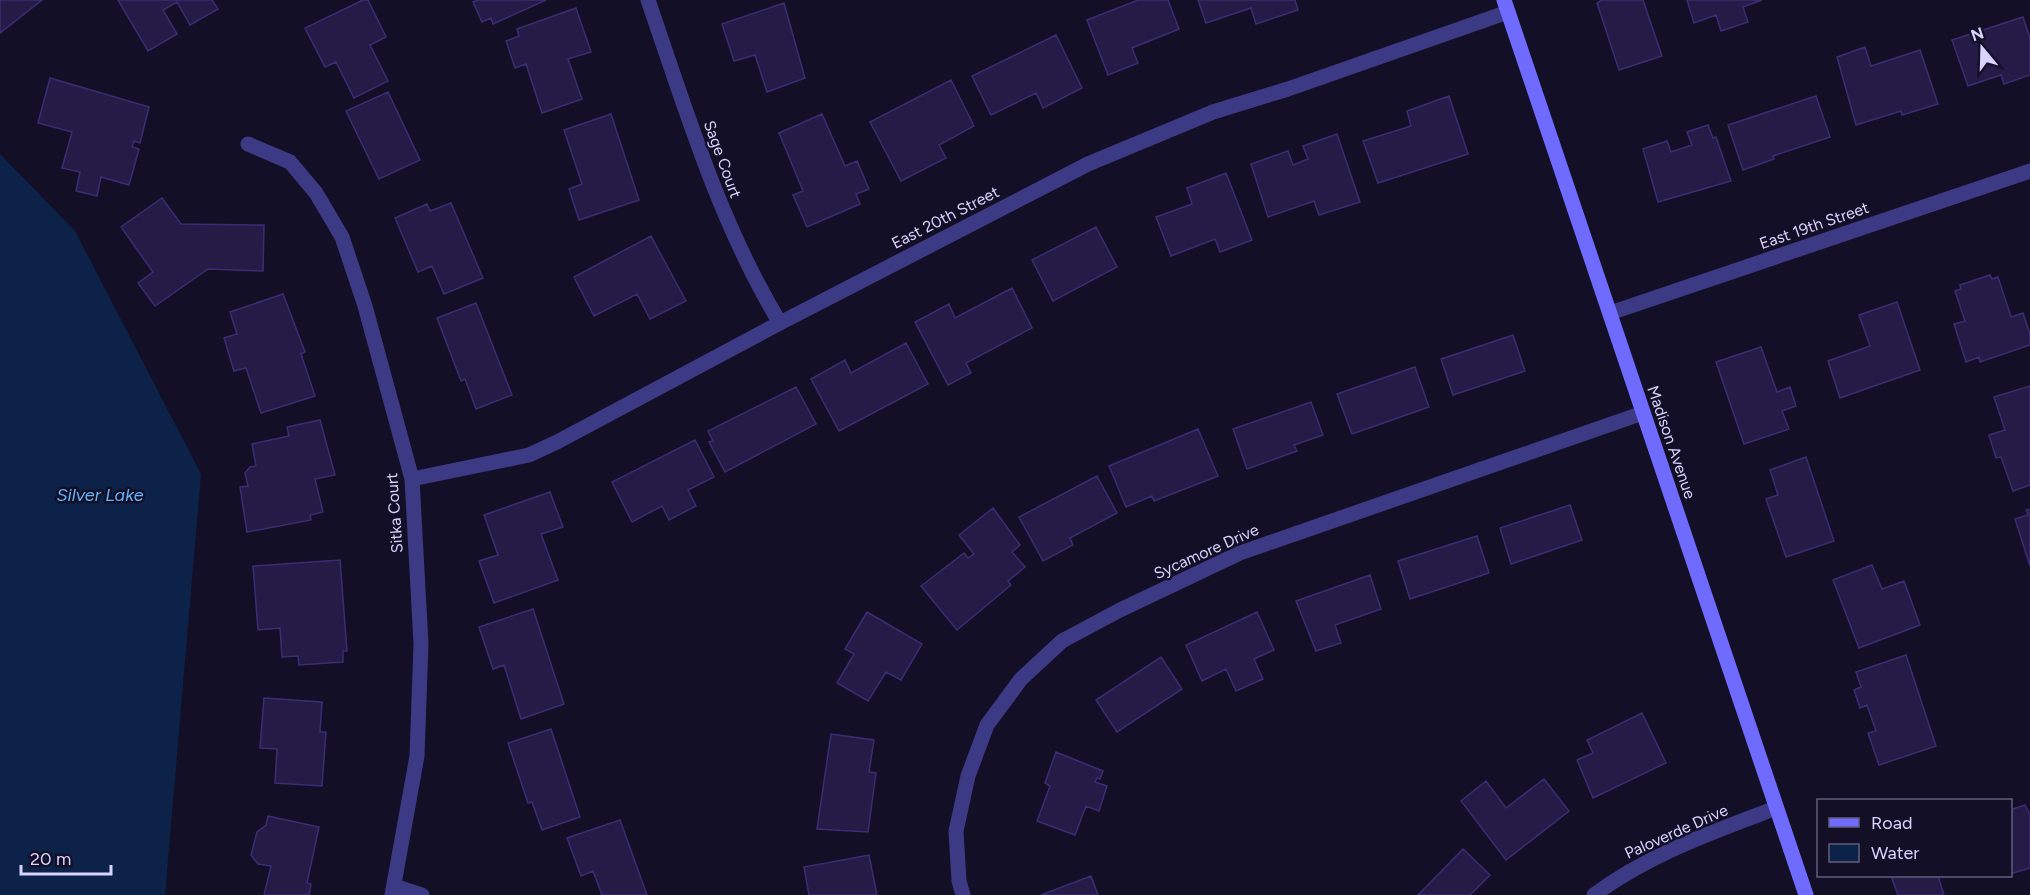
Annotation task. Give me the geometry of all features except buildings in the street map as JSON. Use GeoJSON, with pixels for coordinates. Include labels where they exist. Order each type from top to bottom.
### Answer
{"type":"FeatureCollection","features":[{"type":"Feature","properties":{"kind":"main road","name":"Madison Avenue"},"geometry":{"type":"LineString","coordinates":[[1506,6],[1806,895]]}},
{"type":"Feature","properties":{"kind":"street","name":"Sage Court"},"geometry":{"type":"LineString","coordinates":[[648,0],[722,209],[758,286],[780,323]]}},
{"type":"Feature","properties":{"kind":"street","name":"East 20th Street"},"geometry":{"type":"LineString","coordinates":[[412,479],[528,455],[1088,164],[1213,112],[1288,89],[1506,6]]}},
{"type":"Feature","properties":{"kind":"street","name":"Sitka Court"},"geometry":{"type":"LineString","coordinates":[[248,144],[290,162],[316,193],[342,237],[365,306],[412,479],[421,644],[417,756],[394,890]]}},
{"type":"Feature","properties":{"kind":"street","name":"East 19th Street"},"geometry":{"type":"LineString","coordinates":[[1610,313],[2030,171]]}},
{"type":"Feature","properties":{"kind":"street","name":"Sycamore Drive"},"geometry":{"type":"LineString","coordinates":[[963,895],[959,881],[956,831],[968,776],[987,724],[1021,679],[1062,641],[1120,610],[1240,553],[1643,413]]}},
{"type":"Feature","properties":{"kind":"street","name":"Paloverde Drive"},"geometry":{"type":"LineString","coordinates":[[1594,895],[1633,868],[1663,853],[1776,808]]}},
{"type":"Feature","properties":{"kind":"street"},"geometry":{"type":"LineString","coordinates":[[394,890],[422,895]]}},
{"type":"Feature","properties":{"kind":"water","name":"Silver Lake"},"geometry":{"type":"Polygon","coordinates":[[[0,154],[75,231],[201,474],[165,895],[0,895],[0,154]]]}}]}
